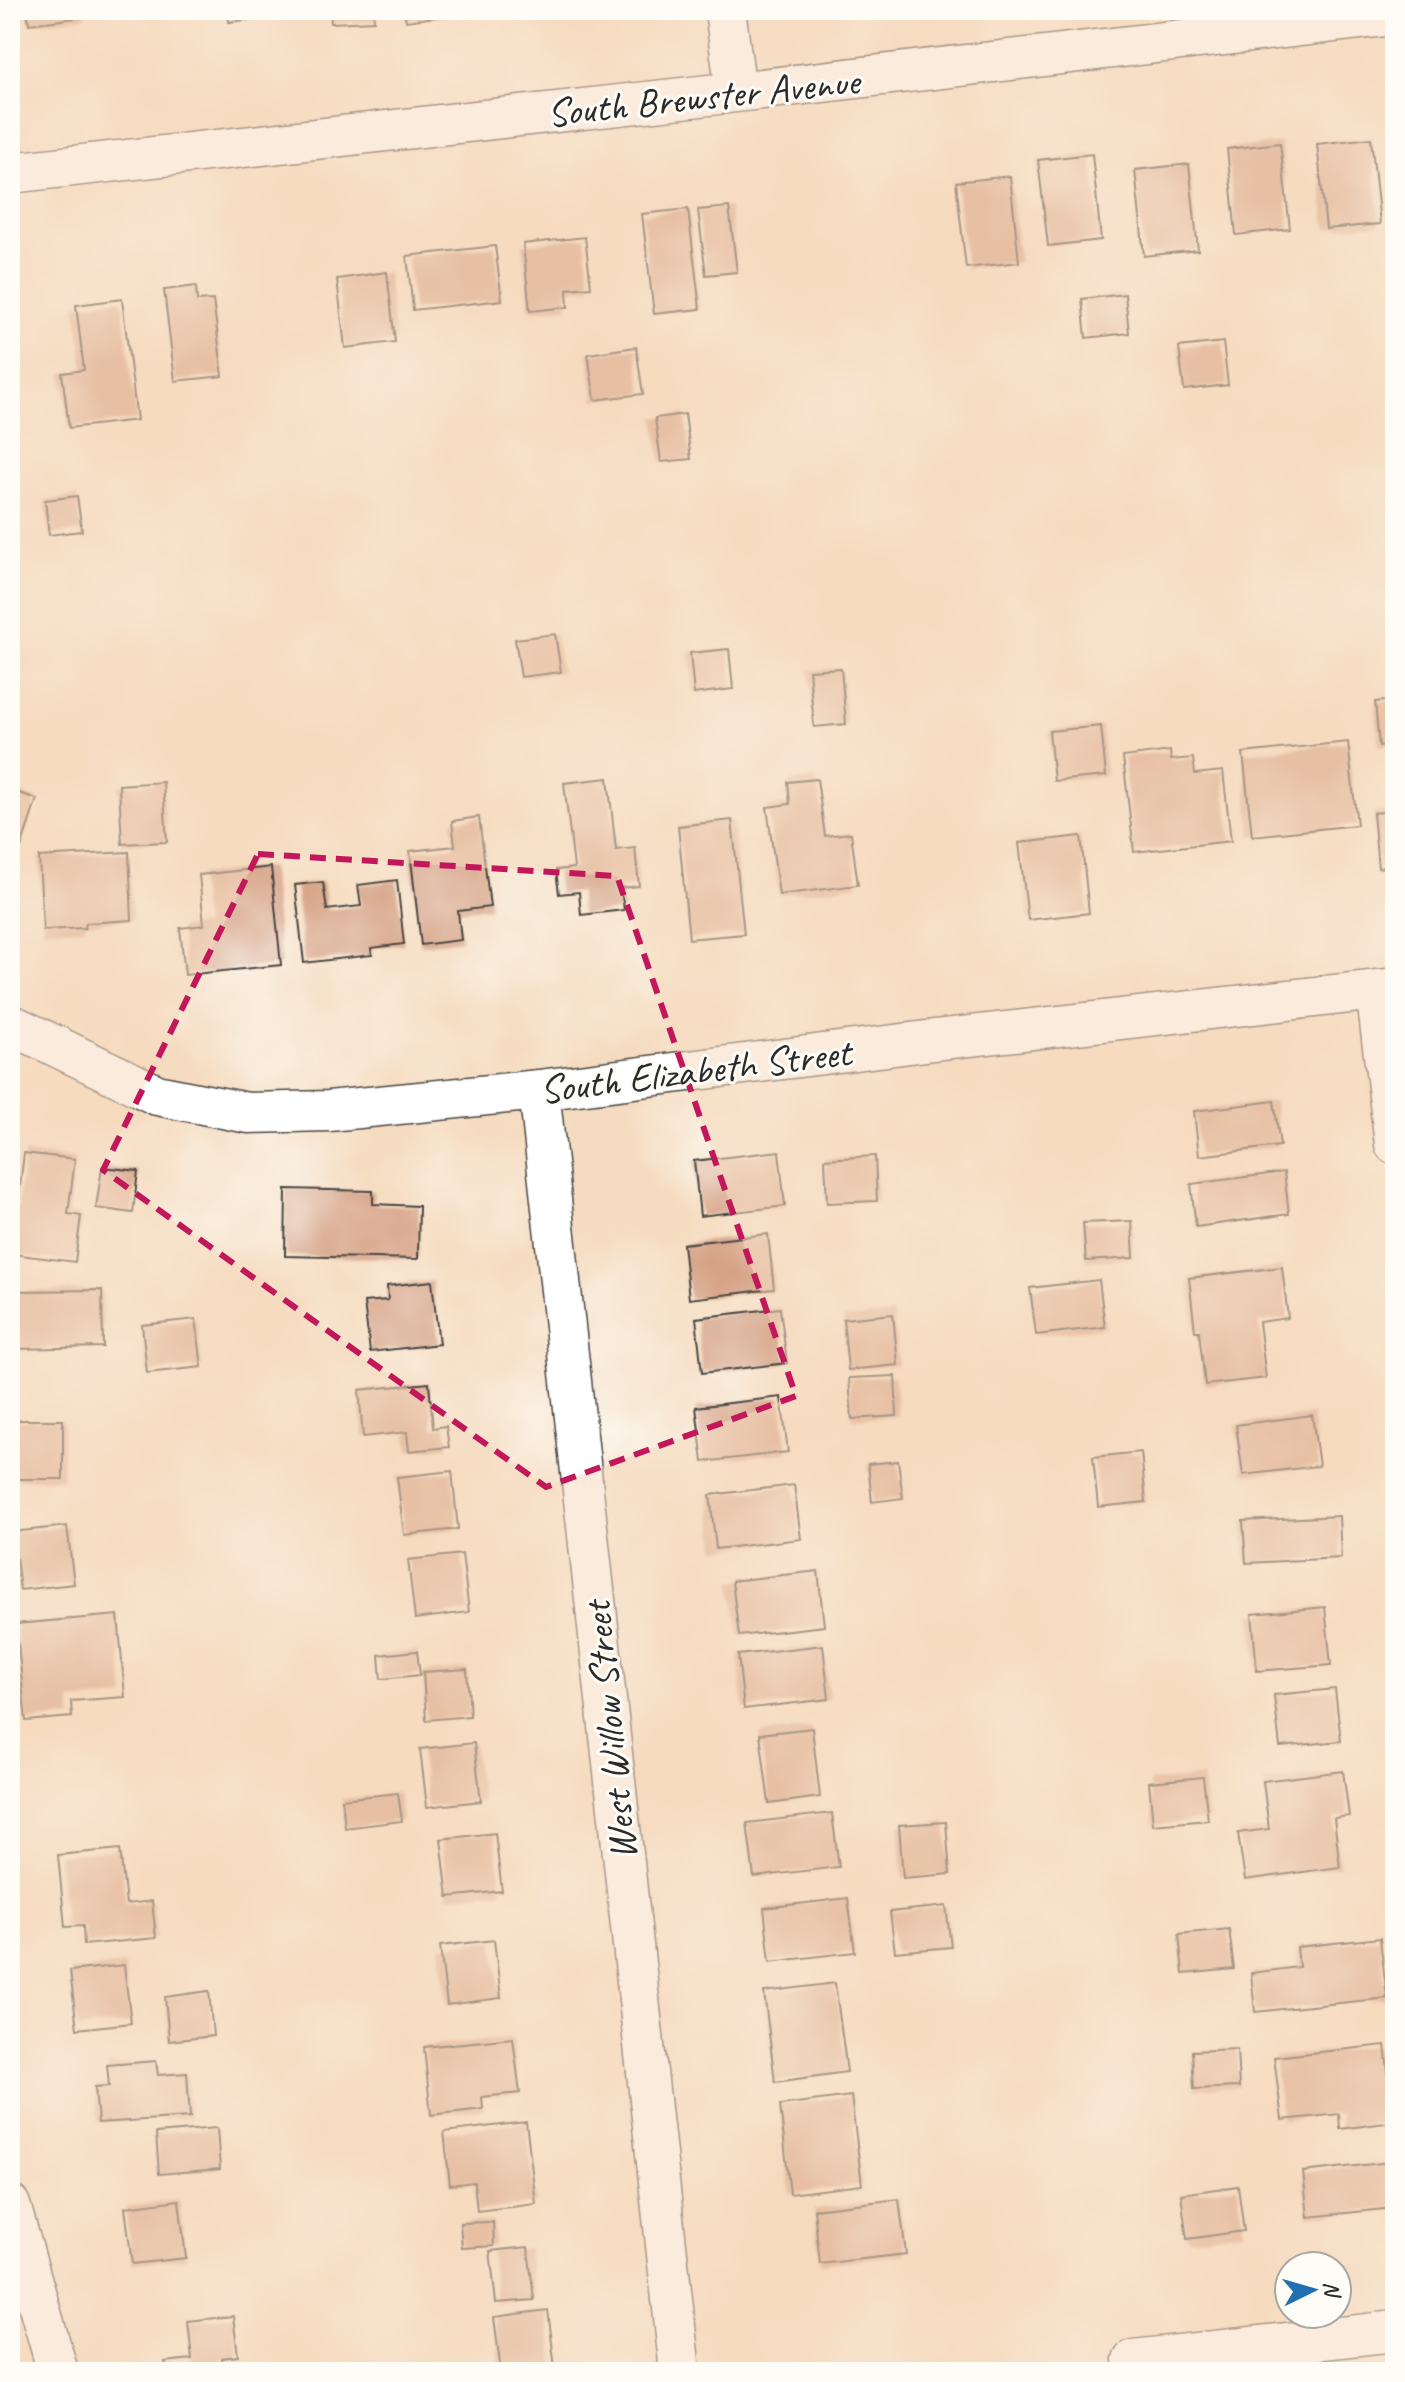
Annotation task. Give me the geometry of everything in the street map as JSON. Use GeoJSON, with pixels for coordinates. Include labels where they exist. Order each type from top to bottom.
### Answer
{"type":"FeatureCollection","features":[{"type":"Feature","properties":{"kind":"street"},"geometry":{"type":"LineString","coordinates":[[725,10],[736,92]]}},
{"type":"Feature","properties":{"kind":"street","name":"South Brewster Avenue"},"geometry":{"type":"LineString","coordinates":[[10,173],[1395,15]]}},
{"type":"Feature","properties":{"kind":"street"},"geometry":{"type":"LineString","coordinates":[[1386,989],[1395,1144]]}},
{"type":"Feature","properties":{"kind":"street","name":"South Elizabeth Street"},"geometry":{"type":"LineString","coordinates":[[10,1024],[157,1095],[248,1113],[329,1111],[539,1090],[934,1040],[1386,989]]}},
{"type":"Feature","properties":{"kind":"street","name":"West Willow Street"},"geometry":{"type":"LineString","coordinates":[[539,1090],[680,2372]]}},
{"type":"Feature","properties":{"kind":"street"},"geometry":{"type":"LineString","coordinates":[[10,2205],[58,2372]]}},
{"type":"Feature","properties":{"kind":"street"},"geometry":{"type":"LineString","coordinates":[[1133,2360],[1395,2331]]}},
{"type":"Feature","properties":{"kind":"highlighted area"},"geometry":{"type":"Polygon","coordinates":[[[258,854],[617,876],[796,1396],[546,1487],[103,1170],[258,854]]]}},
{"type":"Feature","properties":{"kind":"building"},"geometry":{"type":"Polygon","coordinates":[[[27,10],[85,10],[86,17],[29,24],[27,10]]]}},
{"type":"Feature","properties":{"kind":"building"},"geometry":{"type":"Polygon","coordinates":[[[228,10],[289,10],[289,14],[229,22],[228,10]]]}},
{"type":"Feature","properties":{"kind":"building"},"geometry":{"type":"Polygon","coordinates":[[[330,10],[373,10],[374,21],[331,23],[330,10]]]}},
{"type":"Feature","properties":{"kind":"building"},"geometry":{"type":"Polygon","coordinates":[[[404,10],[444,10],[445,16],[406,21],[404,10]]]}},
{"type":"Feature","properties":{"kind":"building"},"geometry":{"type":"Polygon","coordinates":[[[516,10],[568,10],[568,12],[517,19],[516,10]]]}},
{"type":"Feature","properties":{"kind":"building"},"geometry":{"type":"Polygon","coordinates":[[[1371,138],[1380,224],[1326,229],[1317,144],[1371,138]]]}},
{"type":"Feature","properties":{"kind":"building"},"geometry":{"type":"Polygon","coordinates":[[[1280,143],[1290,229],[1236,235],[1227,149],[1280,143]]]}},
{"type":"Feature","properties":{"kind":"building"},"geometry":{"type":"Polygon","coordinates":[[[1092,154],[1101,240],[1048,246],[1038,160],[1092,154]]]}},
{"type":"Feature","properties":{"kind":"building"},"geometry":{"type":"Polygon","coordinates":[[[1189,164],[1198,250],[1144,256],[1135,170],[1189,164]]]}},
{"type":"Feature","properties":{"kind":"building"},"geometry":{"type":"Polygon","coordinates":[[[1010,176],[1019,262],[966,268],[956,182],[1010,176]]]}},
{"type":"Feature","properties":{"kind":"building"},"geometry":{"type":"Polygon","coordinates":[[[729,207],[737,272],[706,275],[698,210],[729,207]]]}},
{"type":"Feature","properties":{"kind":"building"},"geometry":{"type":"Polygon","coordinates":[[[688,209],[700,309],[654,314],[642,214],[688,209]]]}},
{"type":"Feature","properties":{"kind":"building"},"geometry":{"type":"Polygon","coordinates":[[[585,237],[591,287],[567,289],[568,307],[530,311],[523,244],[585,237]]]}},
{"type":"Feature","properties":{"kind":"building"},"geometry":{"type":"Polygon","coordinates":[[[495,246],[502,300],[413,310],[407,256],[495,246]]]}},
{"type":"Feature","properties":{"kind":"building"},"geometry":{"type":"Polygon","coordinates":[[[387,272],[395,342],[345,348],[337,279],[387,272]]]}},
{"type":"Feature","properties":{"kind":"building"},"geometry":{"type":"Polygon","coordinates":[[[196,286],[197,301],[213,300],[223,376],[175,381],[164,290],[196,286]]]}},
{"type":"Feature","properties":{"kind":"building"},"geometry":{"type":"Polygon","coordinates":[[[1125,294],[1129,333],[1086,338],[1082,299],[1125,294]]]}},
{"type":"Feature","properties":{"kind":"building"},"geometry":{"type":"Polygon","coordinates":[[[122,299],[137,420],[69,428],[62,373],[84,370],[76,305],[122,299]]]}},
{"type":"Feature","properties":{"kind":"building"},"geometry":{"type":"Polygon","coordinates":[[[1223,342],[1228,385],[1184,390],[1179,347],[1223,342]]]}},
{"type":"Feature","properties":{"kind":"building"},"geometry":{"type":"Polygon","coordinates":[[[636,347],[643,394],[595,400],[588,354],[636,347]]]}},
{"type":"Feature","properties":{"kind":"building"},"geometry":{"type":"Polygon","coordinates":[[[685,414],[691,459],[661,462],[655,418],[685,414]]]}},
{"type":"Feature","properties":{"kind":"building"},"geometry":{"type":"Polygon","coordinates":[[[77,496],[82,531],[49,535],[45,500],[77,496]]]}},
{"type":"Feature","properties":{"kind":"building"},"geometry":{"type":"Polygon","coordinates":[[[555,634],[561,672],[521,677],[515,639],[555,634]]]}},
{"type":"Feature","properties":{"kind":"building"},"geometry":{"type":"Polygon","coordinates":[[[729,649],[733,689],[694,694],[690,653],[729,649]]]}},
{"type":"Feature","properties":{"kind":"building"},"geometry":{"type":"Polygon","coordinates":[[[841,668],[846,724],[814,727],[809,670],[841,668]]]}},
{"type":"Feature","properties":{"kind":"building"},"geometry":{"type":"Polygon","coordinates":[[[1395,700],[1395,744],[1379,746],[1375,702],[1395,700]]]}},
{"type":"Feature","properties":{"kind":"building"},"geometry":{"type":"Polygon","coordinates":[[[1101,726],[1106,776],[1054,781],[1049,731],[1101,726]]]}},
{"type":"Feature","properties":{"kind":"building"},"geometry":{"type":"Polygon","coordinates":[[[1348,742],[1357,825],[1252,836],[1243,753],[1348,742]]]}},
{"type":"Feature","properties":{"kind":"building"},"geometry":{"type":"Polygon","coordinates":[[[1170,751],[1171,760],[1193,758],[1195,774],[1223,771],[1231,841],[1134,852],[1123,757],[1170,751]]]}},
{"type":"Feature","properties":{"kind":"building"},"geometry":{"type":"Polygon","coordinates":[[[608,778],[616,850],[635,848],[639,886],[621,888],[624,910],[581,915],[579,892],[559,894],[556,870],[574,868],[564,783],[608,778]]]}},
{"type":"Feature","properties":{"kind":"building"},"geometry":{"type":"Polygon","coordinates":[[[817,779],[825,836],[851,833],[858,885],[779,895],[767,807],[790,804],[788,782],[817,779]]]}},
{"type":"Feature","properties":{"kind":"building"},"geometry":{"type":"Polygon","coordinates":[[[163,782],[167,842],[122,844],[119,785],[163,782]]]}},
{"type":"Feature","properties":{"kind":"building"},"geometry":{"type":"Polygon","coordinates":[[[10,790],[37,799],[19,853],[10,850],[10,790]]]}},
{"type":"Feature","properties":{"kind":"building"},"geometry":{"type":"Polygon","coordinates":[[[1395,811],[1395,866],[1378,868],[1373,813],[1395,811]]]}},
{"type":"Feature","properties":{"kind":"building"},"geometry":{"type":"Polygon","coordinates":[[[479,817],[490,907],[458,911],[461,940],[421,945],[410,851],[455,846],[452,821],[479,817]]]}},
{"type":"Feature","properties":{"kind":"building"},"geometry":{"type":"Polygon","coordinates":[[[732,820],[744,934],[689,939],[678,826],[732,820]]]}},
{"type":"Feature","properties":{"kind":"building"},"geometry":{"type":"Polygon","coordinates":[[[1081,836],[1089,913],[1028,920],[1019,843],[1081,836]]]}},
{"type":"Feature","properties":{"kind":"building"},"geometry":{"type":"Polygon","coordinates":[[[129,852],[132,920],[86,923],[85,928],[43,930],[39,857],[129,852]]]}},
{"type":"Feature","properties":{"kind":"building"},"geometry":{"type":"Polygon","coordinates":[[[271,867],[281,965],[185,975],[180,928],[204,925],[199,875],[271,867]]]}},
{"type":"Feature","properties":{"kind":"building"},"geometry":{"type":"Polygon","coordinates":[[[397,880],[404,944],[371,948],[372,955],[304,963],[295,885],[323,882],[327,910],[361,906],[358,885],[397,880]]]}},
{"type":"Feature","properties":{"kind":"building"},"geometry":{"type":"Polygon","coordinates":[[[1274,1101],[1280,1146],[1199,1156],[1194,1111],[1274,1101]]]}},
{"type":"Feature","properties":{"kind":"building"},"geometry":{"type":"Polygon","coordinates":[[[779,1151],[785,1206],[700,1216],[694,1161],[779,1151]]]}},
{"type":"Feature","properties":{"kind":"building"},"geometry":{"type":"Polygon","coordinates":[[[24,1153],[75,1159],[68,1214],[81,1216],[75,1262],[12,1254],[24,1153]]]}},
{"type":"Feature","properties":{"kind":"building"},"geometry":{"type":"Polygon","coordinates":[[[875,1156],[877,1201],[827,1203],[825,1159],[875,1156]]]}},
{"type":"Feature","properties":{"kind":"building"},"geometry":{"type":"Polygon","coordinates":[[[102,1167],[138,1171],[133,1213],[96,1208],[102,1167]]]}},
{"type":"Feature","properties":{"kind":"building"},"geometry":{"type":"Polygon","coordinates":[[[1284,1172],[1289,1214],[1196,1227],[1191,1184],[1284,1172]]]}},
{"type":"Feature","properties":{"kind":"building"},"geometry":{"type":"Polygon","coordinates":[[[286,1189],[373,1191],[373,1204],[419,1206],[418,1259],[285,1256],[286,1189]]]}},
{"type":"Feature","properties":{"kind":"building"},"geometry":{"type":"Polygon","coordinates":[[[1132,1221],[1134,1258],[1086,1261],[1083,1223],[1132,1221]]]}},
{"type":"Feature","properties":{"kind":"building"},"geometry":{"type":"Polygon","coordinates":[[[768,1234],[774,1289],[689,1299],[683,1244],[768,1234]]]}},
{"type":"Feature","properties":{"kind":"building"},"geometry":{"type":"Polygon","coordinates":[[[1282,1267],[1288,1318],[1259,1322],[1266,1378],[1205,1385],[1189,1278],[1282,1267]]]}},
{"type":"Feature","properties":{"kind":"building"},"geometry":{"type":"Polygon","coordinates":[[[1099,1280],[1105,1327],[1036,1335],[1030,1288],[1099,1280]]]}},
{"type":"Feature","properties":{"kind":"building"},"geometry":{"type":"Polygon","coordinates":[[[432,1281],[439,1344],[370,1352],[364,1302],[388,1300],[387,1286],[432,1281]]]}},
{"type":"Feature","properties":{"kind":"building"},"geometry":{"type":"Polygon","coordinates":[[[102,1290],[103,1347],[14,1349],[14,1291],[102,1290]]]}},
{"type":"Feature","properties":{"kind":"building"},"geometry":{"type":"Polygon","coordinates":[[[780,1308],[787,1363],[702,1373],[696,1318],[780,1308]]]}},
{"type":"Feature","properties":{"kind":"building"},"geometry":{"type":"Polygon","coordinates":[[[893,1314],[898,1365],[848,1370],[843,1319],[893,1314]]]}},
{"type":"Feature","properties":{"kind":"building"},"geometry":{"type":"Polygon","coordinates":[[[196,1319],[202,1367],[147,1373],[142,1325],[196,1319]]]}},
{"type":"Feature","properties":{"kind":"building"},"geometry":{"type":"Polygon","coordinates":[[[895,1376],[897,1416],[852,1419],[849,1378],[895,1376]]]}},
{"type":"Feature","properties":{"kind":"building"},"geometry":{"type":"Polygon","coordinates":[[[429,1383],[433,1428],[446,1426],[449,1447],[409,1451],[407,1432],[363,1437],[359,1390],[429,1383]]]}},
{"type":"Feature","properties":{"kind":"building"},"geometry":{"type":"Polygon","coordinates":[[[781,1397],[788,1452],[703,1462],[696,1407],[781,1397]]]}},
{"type":"Feature","properties":{"kind":"building"},"geometry":{"type":"Polygon","coordinates":[[[1312,1415],[1319,1466],[1243,1475],[1236,1425],[1312,1415]]]}},
{"type":"Feature","properties":{"kind":"building"},"geometry":{"type":"Polygon","coordinates":[[[10,1420],[63,1420],[63,1479],[10,1479],[10,1420]]]}},
{"type":"Feature","properties":{"kind":"building"},"geometry":{"type":"Polygon","coordinates":[[[1141,1452],[1146,1502],[1098,1507],[1093,1457],[1141,1452]]]}},
{"type":"Feature","properties":{"kind":"building"},"geometry":{"type":"Polygon","coordinates":[[[898,1461],[903,1498],[872,1502],[868,1464],[898,1461]]]}},
{"type":"Feature","properties":{"kind":"building"},"geometry":{"type":"Polygon","coordinates":[[[452,1471],[458,1529],[404,1535],[397,1477],[452,1471]]]}},
{"type":"Feature","properties":{"kind":"building"},"geometry":{"type":"Polygon","coordinates":[[[794,1485],[801,1539],[716,1549],[710,1495],[794,1485]]]}},
{"type":"Feature","properties":{"kind":"building"},"geometry":{"type":"Polygon","coordinates":[[[1339,1516],[1341,1558],[1246,1563],[1243,1521],[1339,1516]]]}},
{"type":"Feature","properties":{"kind":"building"},"geometry":{"type":"Polygon","coordinates":[[[67,1526],[74,1584],[20,1590],[13,1532],[67,1526]]]}},
{"type":"Feature","properties":{"kind":"building"},"geometry":{"type":"Polygon","coordinates":[[[462,1554],[469,1612],[415,1619],[408,1560],[462,1554]]]}},
{"type":"Feature","properties":{"kind":"building"},"geometry":{"type":"Polygon","coordinates":[[[818,1571],[824,1626],[739,1636],[732,1581],[818,1571]]]}},
{"type":"Feature","properties":{"kind":"building"},"geometry":{"type":"Polygon","coordinates":[[[1325,1607],[1331,1665],[1257,1671],[1252,1614],[1325,1607]]]}},
{"type":"Feature","properties":{"kind":"building"},"geometry":{"type":"Polygon","coordinates":[[[118,1615],[125,1697],[71,1701],[72,1717],[26,1721],[16,1624],[118,1615]]]}},
{"type":"Feature","properties":{"kind":"building"},"geometry":{"type":"Polygon","coordinates":[[[823,1645],[829,1699],[744,1709],[738,1655],[823,1645]]]}},
{"type":"Feature","properties":{"kind":"building"},"geometry":{"type":"Polygon","coordinates":[[[417,1651],[420,1675],[381,1679],[379,1655],[417,1651]]]}},
{"type":"Feature","properties":{"kind":"building"},"geometry":{"type":"Polygon","coordinates":[[[467,1669],[470,1716],[426,1720],[423,1672],[467,1669]]]}},
{"type":"Feature","properties":{"kind":"building"},"geometry":{"type":"Polygon","coordinates":[[[1335,1689],[1341,1741],[1280,1747],[1274,1695],[1335,1689]]]}},
{"type":"Feature","properties":{"kind":"building"},"geometry":{"type":"Polygon","coordinates":[[[812,1728],[820,1797],[769,1804],[760,1734],[812,1728]]]}},
{"type":"Feature","properties":{"kind":"building"},"geometry":{"type":"Polygon","coordinates":[[[474,1743],[481,1801],[427,1807],[420,1749],[474,1743]]]}},
{"type":"Feature","properties":{"kind":"building"},"geometry":{"type":"Polygon","coordinates":[[[1343,1771],[1349,1816],[1334,1818],[1340,1867],[1245,1880],[1238,1833],[1269,1829],[1263,1781],[1343,1771]]]}},
{"type":"Feature","properties":{"kind":"building"},"geometry":{"type":"Polygon","coordinates":[[[1203,1777],[1208,1820],[1153,1825],[1149,1782],[1203,1777]]]}},
{"type":"Feature","properties":{"kind":"building"},"geometry":{"type":"Polygon","coordinates":[[[398,1793],[402,1821],[345,1828],[342,1799],[398,1793]]]}},
{"type":"Feature","properties":{"kind":"building"},"geometry":{"type":"Polygon","coordinates":[[[832,1813],[839,1867],[754,1877],[747,1823],[832,1813]]]}},
{"type":"Feature","properties":{"kind":"building"},"geometry":{"type":"Polygon","coordinates":[[[946,1822],[950,1874],[903,1878],[899,1825],[946,1822]]]}},
{"type":"Feature","properties":{"kind":"building"},"geometry":{"type":"Polygon","coordinates":[[[495,1833],[502,1891],[448,1897],[441,1839],[495,1833]]]}},
{"type":"Feature","properties":{"kind":"building"},"geometry":{"type":"Polygon","coordinates":[[[120,1849],[126,1904],[152,1901],[156,1938],[84,1945],[83,1926],[65,1927],[58,1855],[120,1849]]]}},
{"type":"Feature","properties":{"kind":"building"},"geometry":{"type":"Polygon","coordinates":[[[848,1898],[855,1952],[770,1962],[764,1908],[848,1898]]]}},
{"type":"Feature","properties":{"kind":"building"},"geometry":{"type":"Polygon","coordinates":[[[946,1906],[951,1947],[895,1952],[890,1912],[946,1906]]]}},
{"type":"Feature","properties":{"kind":"building"},"geometry":{"type":"Polygon","coordinates":[[[1229,1929],[1234,1969],[1183,1974],[1179,1934],[1229,1929]]]}},
{"type":"Feature","properties":{"kind":"building"},"geometry":{"type":"Polygon","coordinates":[[[1380,1938],[1387,1998],[1255,2012],[1251,1973],[1299,1967],[1297,1947],[1380,1938]]]}},
{"type":"Feature","properties":{"kind":"building"},"geometry":{"type":"Polygon","coordinates":[[[494,1940],[501,1998],[447,2005],[440,1946],[494,1940]]]}},
{"type":"Feature","properties":{"kind":"building"},"geometry":{"type":"Polygon","coordinates":[[[124,1965],[131,2023],[77,2029],[70,1971],[124,1965]]]}},
{"type":"Feature","properties":{"kind":"building"},"geometry":{"type":"Polygon","coordinates":[[[835,1983],[847,2072],[775,2082],[764,1992],[835,1983]]]}},
{"type":"Feature","properties":{"kind":"building"},"geometry":{"type":"Polygon","coordinates":[[[209,1991],[213,2036],[169,2041],[165,1997],[209,1991]]]}},
{"type":"Feature","properties":{"kind":"building"},"geometry":{"type":"Polygon","coordinates":[[[513,2038],[520,2093],[482,2097],[483,2109],[431,2115],[424,2047],[513,2038]]]}},
{"type":"Feature","properties":{"kind":"building"},"geometry":{"type":"Polygon","coordinates":[[[1385,2045],[1394,2122],[1340,2129],[1339,2114],[1282,2120],[1274,2057],[1385,2045]]]}},
{"type":"Feature","properties":{"kind":"building"},"geometry":{"type":"Polygon","coordinates":[[[1237,2049],[1239,2087],[1194,2089],[1192,2051],[1237,2049]]]}},
{"type":"Feature","properties":{"kind":"building"},"geometry":{"type":"Polygon","coordinates":[[[156,2061],[158,2075],[187,2073],[190,2117],[98,2123],[95,2087],[109,2086],[107,2065],[156,2061]]]}},
{"type":"Feature","properties":{"kind":"building"},"geometry":{"type":"Polygon","coordinates":[[[851,2096],[862,2185],[790,2194],[780,2105],[851,2096]]]}},
{"type":"Feature","properties":{"kind":"building"},"geometry":{"type":"Polygon","coordinates":[[[526,2122],[536,2204],[477,2211],[474,2182],[450,2185],[444,2132],[526,2122]]]}},
{"type":"Feature","properties":{"kind":"building"},"geometry":{"type":"Polygon","coordinates":[[[217,2128],[220,2169],[159,2174],[156,2133],[217,2128]]]}},
{"type":"Feature","properties":{"kind":"building"},"geometry":{"type":"Polygon","coordinates":[[[1390,2162],[1394,2208],[1308,2217],[1303,2172],[1390,2162]]]}},
{"type":"Feature","properties":{"kind":"building"},"geometry":{"type":"Polygon","coordinates":[[[1238,2186],[1244,2231],[1187,2239],[1181,2194],[1238,2186]]]}},
{"type":"Feature","properties":{"kind":"building"},"geometry":{"type":"Polygon","coordinates":[[[899,2199],[906,2254],[820,2264],[814,2209],[899,2199]]]}},
{"type":"Feature","properties":{"kind":"building"},"geometry":{"type":"Polygon","coordinates":[[[179,2200],[186,2258],[132,2264],[125,2207],[179,2200]]]}},
{"type":"Feature","properties":{"kind":"building"},"geometry":{"type":"Polygon","coordinates":[[[493,2222],[494,2246],[462,2248],[460,2223],[493,2222]]]}},
{"type":"Feature","properties":{"kind":"building"},"geometry":{"type":"Polygon","coordinates":[[[528,2247],[534,2300],[496,2303],[490,2251],[528,2247]]]}},
{"type":"Feature","properties":{"kind":"building"},"geometry":{"type":"Polygon","coordinates":[[[548,2310],[555,2368],[501,2372],[494,2317],[548,2310]]]}},
{"type":"Feature","properties":{"kind":"building"},"geometry":{"type":"Polygon","coordinates":[[[233,2316],[238,2356],[221,2358],[222,2372],[166,2372],[165,2362],[192,2359],[188,2321],[233,2316]]]}}]}
